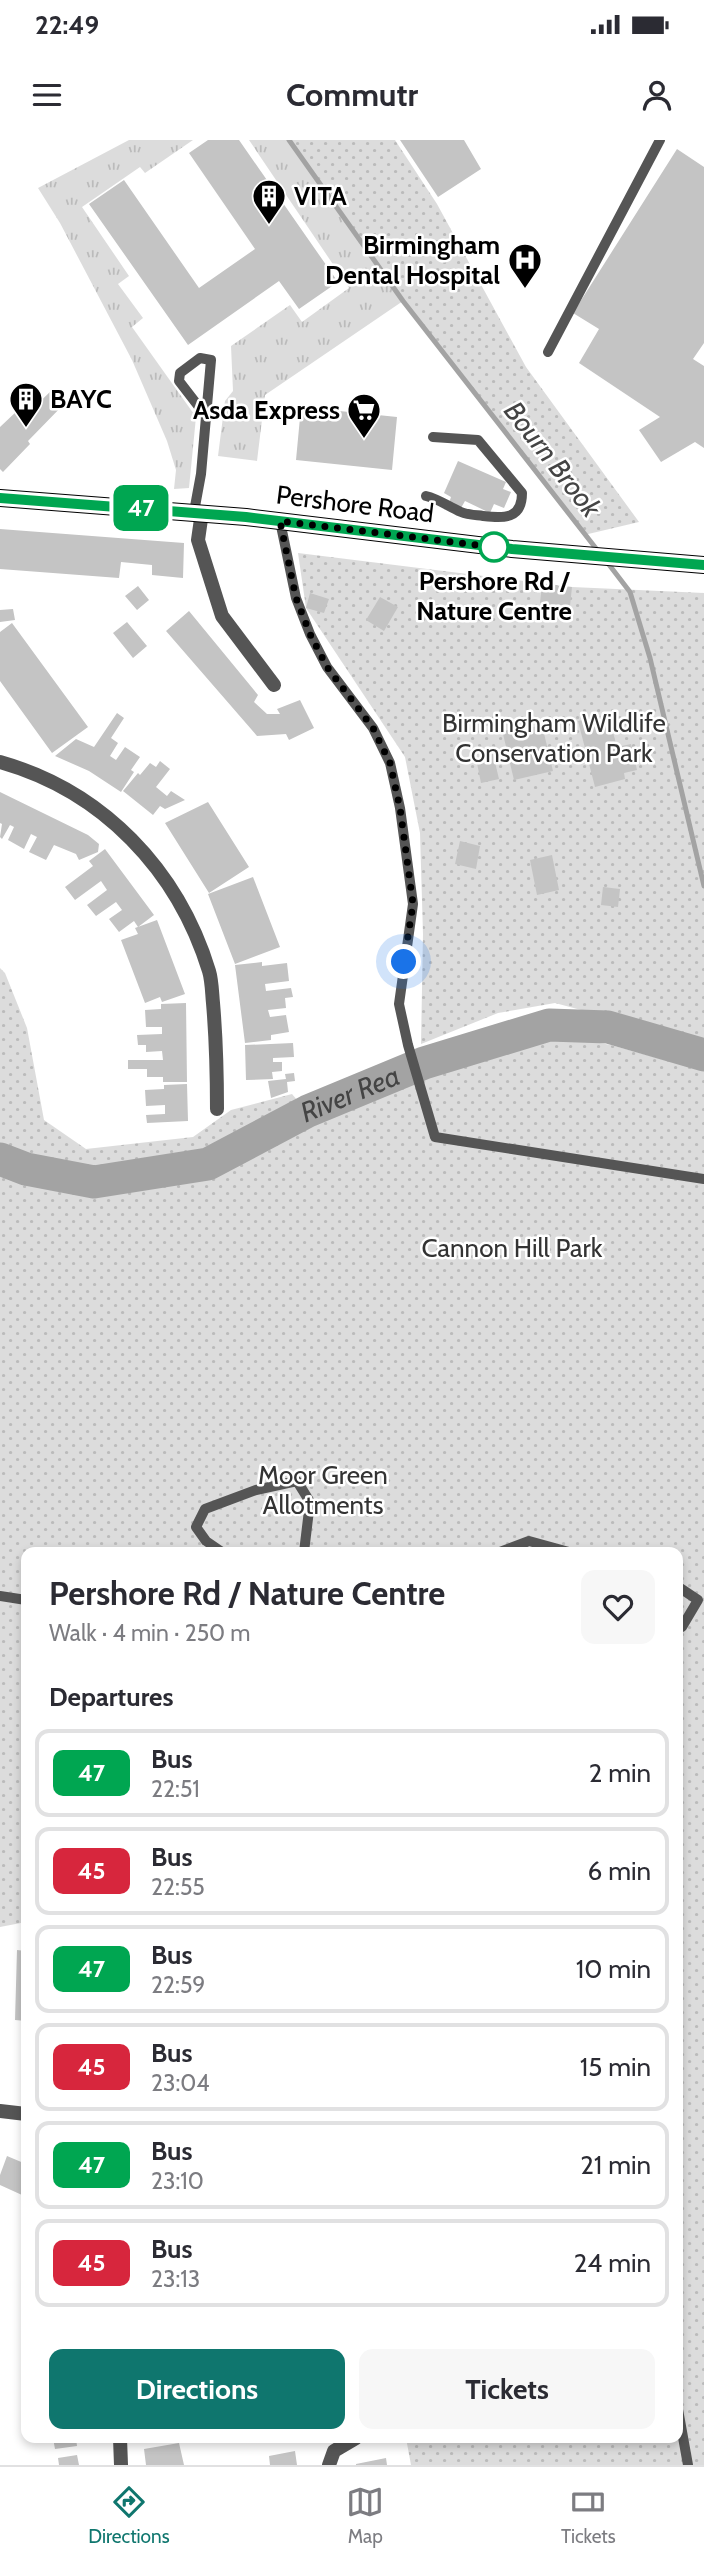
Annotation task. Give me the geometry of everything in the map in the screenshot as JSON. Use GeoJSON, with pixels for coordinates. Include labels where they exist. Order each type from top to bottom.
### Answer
{"type":"FeatureCollection","features":[{"type":"Feature","properties":{"kind":"main road","name":"Pershore Road"},"geometry":{"type":"LineString","coordinates":[[0,498],[198,512],[421,539],[703,564]]}},
{"type":"Feature","properties":{"kind":"street"},"geometry":{"type":"LineString","coordinates":[[198,512],[198,540],[222,616],[274,685]]}},
{"type":"Feature","properties":{"kind":"street"},"geometry":{"type":"LineString","coordinates":[[0,762],[78,794],[121,829],[155,865],[187,914],[209,973],[216,1037],[217,1109]]}},
{"type":"Feature","properties":{"kind":"street"},"geometry":{"type":"LineString","coordinates":[[0,2111],[21,2113]]}},
{"type":"Feature","properties":{"kind":"street"},"geometry":{"type":"LineString","coordinates":[[120,2443],[121,2465]]}},
{"type":"Feature","properties":{"kind":"street"},"geometry":{"type":"LineString","coordinates":[[329,2465],[334,2451],[348,2443]]}},
{"type":"Feature","properties":{"kind":"lane"},"geometry":{"type":"LineString","coordinates":[[548,352],[660,140]]}},
{"type":"Feature","properties":{"kind":"lane"},"geometry":{"type":"LineString","coordinates":[[198,512],[211,360],[200,358],[180,373],[179,381],[206,416]]}},
{"type":"Feature","properties":{"kind":"lane"},"geometry":{"type":"LineString","coordinates":[[426,496],[464,514],[504,518],[516,513],[522,504],[522,494],[478,440],[433,437]]}},
{"type":"Feature","properties":{"kind":"lane"},"geometry":{"type":"LineString","coordinates":[[280,521],[296,598],[310,634],[327,667],[373,728],[390,763],[400,808],[413,904],[398,1004],[435,1137],[704,1180]]}},
{"type":"Feature","properties":{"kind":"lane"},"geometry":{"type":"LineString","coordinates":[[215,1547],[206,1541],[196,1527],[205,1509],[256,1490],[297,1481],[310,1502],[305,1547]]}},
{"type":"Feature","properties":{"kind":"lane"},"geometry":{"type":"LineString","coordinates":[[513,1547],[529,1541],[551,1547]]}},
{"type":"Feature","properties":{"kind":"lane"},"geometry":{"type":"LineString","coordinates":[[683,1590],[698,1600],[683,1625]]}},
{"type":"Feature","properties":{"kind":"lane"},"geometry":{"type":"LineString","coordinates":[[0,1596],[21,1599]]}},
{"type":"Feature","properties":{"kind":"lane"},"geometry":{"type":"LineString","coordinates":[[683,2437],[688,2465]]}},
{"type":"Feature","properties":{"kind":"green space"},"geometry":{"type":"Polygon","coordinates":[[[129,140],[193,140],[145,173],[140,167],[82,207],[129,276],[118,284],[143,318],[132,327],[196,417],[189,488],[174,489],[176,470],[167,441],[132,360],[60,223],[38,188],[129,140]]]}},
{"type":"Feature","properties":{"kind":"green space"},"geometry":{"type":"Polygon","coordinates":[[[249,140],[289,140],[403,301],[265,395],[257,461],[218,456],[225,401],[233,391],[231,346],[290,305],[302,322],[349,288],[249,140]]]}},
{"type":"Feature","properties":{"kind":"green space"},"geometry":{"type":"Polygon","coordinates":[[[288,140],[395,140],[437,204],[526,367],[639,522],[584,535],[403,301],[288,140]]]}},
{"type":"Feature","properties":{"kind":"green space","name":"Birmingham Wildlife Conservation Park"},"geometry":{"type":"Polygon","coordinates":[[[298,553],[572,587],[704,593],[704,1039],[678,1036],[555,1003],[498,1013],[421,1044],[423,934],[420,833],[405,757],[306,608],[298,553]]]}},
{"type":"Feature","properties":{"kind":"green space"},"geometry":{"type":"Polygon","coordinates":[[[0,968],[5,973],[27,1028],[44,1120],[86,1149],[193,1137],[231,1110],[292,1094],[314,1120],[512,1040],[555,1035],[611,1045],[704,1071],[704,2465],[411,2465],[407,2443],[683,2443],[683,1547],[21,1547],[21,1923],[0,1927],[0,968]]]}},
{"type":"Feature","properties":{"kind":"building","name":"VITA"},"geometry":{"type":"Polygon","coordinates":[[[208,140],[239,140],[338,282],[299,309],[279,281],[188,345],[89,204],[124,180],[199,288],[255,249],[189,153],[208,140]]]}},
{"type":"Feature","properties":{"kind":"building"},"geometry":{"type":"Polygon","coordinates":[[[400,140],[464,140],[481,169],[438,197],[400,140]]]}},
{"type":"Feature","properties":{"kind":"building"},"geometry":{"type":"Polygon","coordinates":[[[677,149],[704,167],[704,343],[693,359],[704,366],[704,448],[695,442],[661,462],[639,430],[660,417],[579,363],[599,329],[573,313],[677,149]]]}},
{"type":"Feature","properties":{"kind":"building","name":"BAYC"},"geometry":{"type":"Polygon","coordinates":[[[53,389],[66,402],[28,441],[30,444],[3,472],[0,469],[0,427],[18,410],[24,417],[53,389]]]}},
{"type":"Feature","properties":{"kind":"building","name":"Asda Express"},"geometry":{"type":"Polygon","coordinates":[[[301,407],[397,417],[392,470],[296,460],[301,407]]]}},
{"type":"Feature","properties":{"kind":"building"},"geometry":{"type":"Polygon","coordinates":[[[458,461],[506,482],[503,489],[511,492],[504,508],[494,504],[490,513],[465,501],[461,508],[449,503],[451,497],[444,493],[458,461]]]}},
{"type":"Feature","properties":{"kind":"building"},"geometry":{"type":"Polygon","coordinates":[[[0,529],[184,543],[183,578],[152,575],[152,565],[121,562],[119,578],[0,569],[0,529]]]}},
{"type":"Feature","properties":{"kind":"building"},"geometry":{"type":"Polygon","coordinates":[[[542,585],[572,587],[570,606],[540,603],[542,585]]]}},
{"type":"Feature","properties":{"kind":"building"},"geometry":{"type":"Polygon","coordinates":[[[138,586],[149,600],[137,610],[125,596],[138,586]]]}},
{"type":"Feature","properties":{"kind":"building"},"geometry":{"type":"Polygon","coordinates":[[[310,593],[329,599],[324,613],[306,608],[310,593]]]}},
{"type":"Feature","properties":{"kind":"building"},"geometry":{"type":"Polygon","coordinates":[[[380,597],[398,607],[384,631],[366,620],[380,597]]]}},
{"type":"Feature","properties":{"kind":"building"},"geometry":{"type":"Polygon","coordinates":[[[13,609],[15,620],[0,622],[0,610],[13,609]]]}},
{"type":"Feature","properties":{"kind":"building"},"geometry":{"type":"Polygon","coordinates":[[[189,611],[258,695],[254,702],[267,714],[280,714],[277,709],[300,700],[314,728],[289,740],[286,734],[257,736],[166,631],[189,611]]]}},
{"type":"Feature","properties":{"kind":"building"},"geometry":{"type":"Polygon","coordinates":[[[127,622],[147,646],[133,658],[113,633],[127,622]]]}},
{"type":"Feature","properties":{"kind":"building"},"geometry":{"type":"Polygon","coordinates":[[[12,623],[88,727],[52,753],[0,681],[0,632],[12,623]]]}},
{"type":"Feature","properties":{"kind":"building"},"geometry":{"type":"Polygon","coordinates":[[[117,713],[124,718],[111,738],[118,743],[110,756],[116,760],[125,747],[140,757],[121,792],[89,771],[55,756],[76,739],[94,747],[117,713]]]}},
{"type":"Feature","properties":{"kind":"building"},"geometry":{"type":"Polygon","coordinates":[[[608,714],[617,747],[631,744],[637,770],[624,773],[625,779],[595,787],[578,721],[608,714]]]}},
{"type":"Feature","properties":{"kind":"building"},"geometry":{"type":"Polygon","coordinates":[[[542,725],[553,771],[514,780],[503,734],[542,725]]]}},
{"type":"Feature","properties":{"kind":"building"},"geometry":{"type":"Polygon","coordinates":[[[493,754],[499,779],[481,783],[476,758],[493,754]]]}},
{"type":"Feature","properties":{"kind":"building"},"geometry":{"type":"Polygon","coordinates":[[[160,761],[170,769],[156,787],[167,796],[171,791],[185,800],[165,809],[160,806],[153,815],[123,791],[150,763],[156,767],[160,761]]]}},
{"type":"Feature","properties":{"kind":"building"},"geometry":{"type":"Polygon","coordinates":[[[0,792],[88,835],[99,844],[98,852],[79,860],[76,854],[54,845],[46,860],[29,852],[37,837],[31,834],[24,849],[8,840],[14,827],[10,825],[2,839],[0,792]]]}},
{"type":"Feature","properties":{"kind":"building"},"geometry":{"type":"Polygon","coordinates":[[[208,802],[249,867],[209,893],[165,823],[208,802]]]}},
{"type":"Feature","properties":{"kind":"building"},"geometry":{"type":"Polygon","coordinates":[[[460,841],[480,846],[476,869],[455,864],[460,841]]]}},
{"type":"Feature","properties":{"kind":"building"},"geometry":{"type":"Polygon","coordinates":[[[105,849],[154,915],[138,927],[134,921],[119,932],[109,919],[122,910],[116,902],[96,916],[87,905],[107,890],[101,881],[75,900],[65,887],[93,866],[89,861],[105,849]]]}},
{"type":"Feature","properties":{"kind":"building"},"geometry":{"type":"Polygon","coordinates":[[[552,855],[559,890],[537,895],[530,860],[552,855]]]}},
{"type":"Feature","properties":{"kind":"building"},"geometry":{"type":"Polygon","coordinates":[[[253,877],[280,947],[235,964],[208,894],[253,877]]]}},
{"type":"Feature","properties":{"kind":"building"},"geometry":{"type":"Polygon","coordinates":[[[603,887],[620,889],[618,907],[601,905],[603,887]]]}},
{"type":"Feature","properties":{"kind":"building"},"geometry":{"type":"Polygon","coordinates":[[[157,920],[185,994],[162,1002],[160,997],[145,1003],[121,940],[138,934],[135,928],[157,920]]]}},
{"type":"Feature","properties":{"kind":"building"},"geometry":{"type":"Polygon","coordinates":[[[262,962],[262,966],[287,963],[289,981],[265,984],[266,991],[291,988],[293,997],[285,998],[286,1008],[268,1010],[270,1017],[286,1015],[289,1032],[271,1035],[271,1040],[245,1043],[235,965],[262,962]]]}},
{"type":"Feature","properties":{"kind":"building"},"geometry":{"type":"Polygon","coordinates":[[[186,1003],[187,1082],[163,1082],[163,1077],[147,1077],[147,1069],[128,1069],[128,1060],[163,1060],[162,1051],[146,1052],[146,1045],[138,1045],[137,1035],[162,1034],[162,1027],[146,1027],[145,1010],[161,1009],[161,1004],[186,1003]]]}},
{"type":"Feature","properties":{"kind":"building"},"geometry":{"type":"Polygon","coordinates":[[[293,1043],[294,1057],[273,1058],[273,1062],[282,1062],[282,1071],[272,1072],[273,1079],[246,1080],[245,1045],[293,1043]]]}},
{"type":"Feature","properties":{"kind":"building"},"geometry":{"type":"Polygon","coordinates":[[[294,1073],[295,1081],[287,1082],[288,1092],[271,1098],[268,1081],[286,1079],[285,1074],[294,1073]]]}},
{"type":"Feature","properties":{"kind":"building"},"geometry":{"type":"Polygon","coordinates":[[[187,1084],[188,1121],[147,1123],[146,1115],[165,1114],[165,1105],[146,1106],[145,1090],[164,1089],[164,1085],[187,1084]]]}},
{"type":"Feature","properties":{"kind":"building"},"geometry":{"type":"Polygon","coordinates":[[[17,1950],[21,1950],[21,2021],[15,2020],[17,1950]]]}},
{"type":"Feature","properties":{"kind":"building"},"geometry":{"type":"Polygon","coordinates":[[[7,2156],[21,2162],[21,2195],[0,2185],[0,2175],[7,2156]]]}},
{"type":"Feature","properties":{"kind":"building"},"geometry":{"type":"Polygon","coordinates":[[[54,2443],[77,2443],[77,2446],[55,2449],[54,2443]]]}},
{"type":"Feature","properties":{"kind":"building"},"geometry":{"type":"Polygon","coordinates":[[[179,2443],[184,2465],[146,2465],[144,2449],[179,2443]]]}},
{"type":"Feature","properties":{"kind":"building"},"geometry":{"type":"Polygon","coordinates":[[[295,2451],[297,2465],[270,2465],[269,2456],[295,2451]]]}},
{"type":"Feature","properties":{"kind":"building"},"geometry":{"type":"Polygon","coordinates":[[[77,2455],[79,2465],[59,2465],[58,2458],[77,2455]]]}},
{"type":"Feature","properties":{"kind":"building"},"geometry":{"type":"Polygon","coordinates":[[[386,2458],[387,2465],[356,2465],[356,2464],[386,2458]]]}},
{"type":"Feature","properties":{"kind":"waterway","name":"Bourn Brook"},"geometry":{"type":"LineString","coordinates":[[289,140],[403,301],[598,551]]}},
{"type":"Feature","properties":{"kind":"waterway","name":"Bourn Brook"},"geometry":{"type":"LineString","coordinates":[[607,562],[630,592],[650,658],[704,886]]}},
{"type":"Feature","properties":{"kind":"waterway","name":"River Rea"},"geometry":{"type":"LineString","coordinates":[[0,1159],[26,1169],[94,1182],[208,1164],[308,1111],[424,1063],[549,1025],[608,1027],[704,1055]]}},
{"type":"Feature","properties":{"kind":"bus line","name":"47"},"geometry":{"type":"LineString","coordinates":[[0,498],[202,512],[512,549],[704,565]]}},
{"type":"Feature","properties":{"kind":"place","name":"VITA"},"geometry":{"type":"Point","coordinates":[269,226]}},
{"type":"Feature","properties":{"kind":"place","name":"Birmingham Dental Hospital"},"geometry":{"type":"Point","coordinates":[525,290]}},
{"type":"Feature","properties":{"kind":"place","name":"BAYC"},"geometry":{"type":"Point","coordinates":[26,429]}},
{"type":"Feature","properties":{"kind":"place","name":"Asda Express"},"geometry":{"type":"Point","coordinates":[364,440]}},
{"type":"Feature","properties":{"kind":"place","name":"Pershore Rd / Nature Centre"},"geometry":{"type":"Point","coordinates":[494,547]}},
{"type":"Feature","properties":{"kind":"route"},"geometry":{"type":"LineString","coordinates":[[404,962],[413,904],[400,808],[390,763],[373,728],[327,667],[310,634],[296,598],[280,521],[494,547]]}},
{"type":"Feature","properties":{"kind":"park label","name":"Cannon Hill Park"},"geometry":{"type":"Point","coordinates":[512,1248]}},
{"type":"Feature","properties":{"kind":"park label","name":"Moor Green Allotments"},"geometry":{"type":"Point","coordinates":[323,1490]}}]}
